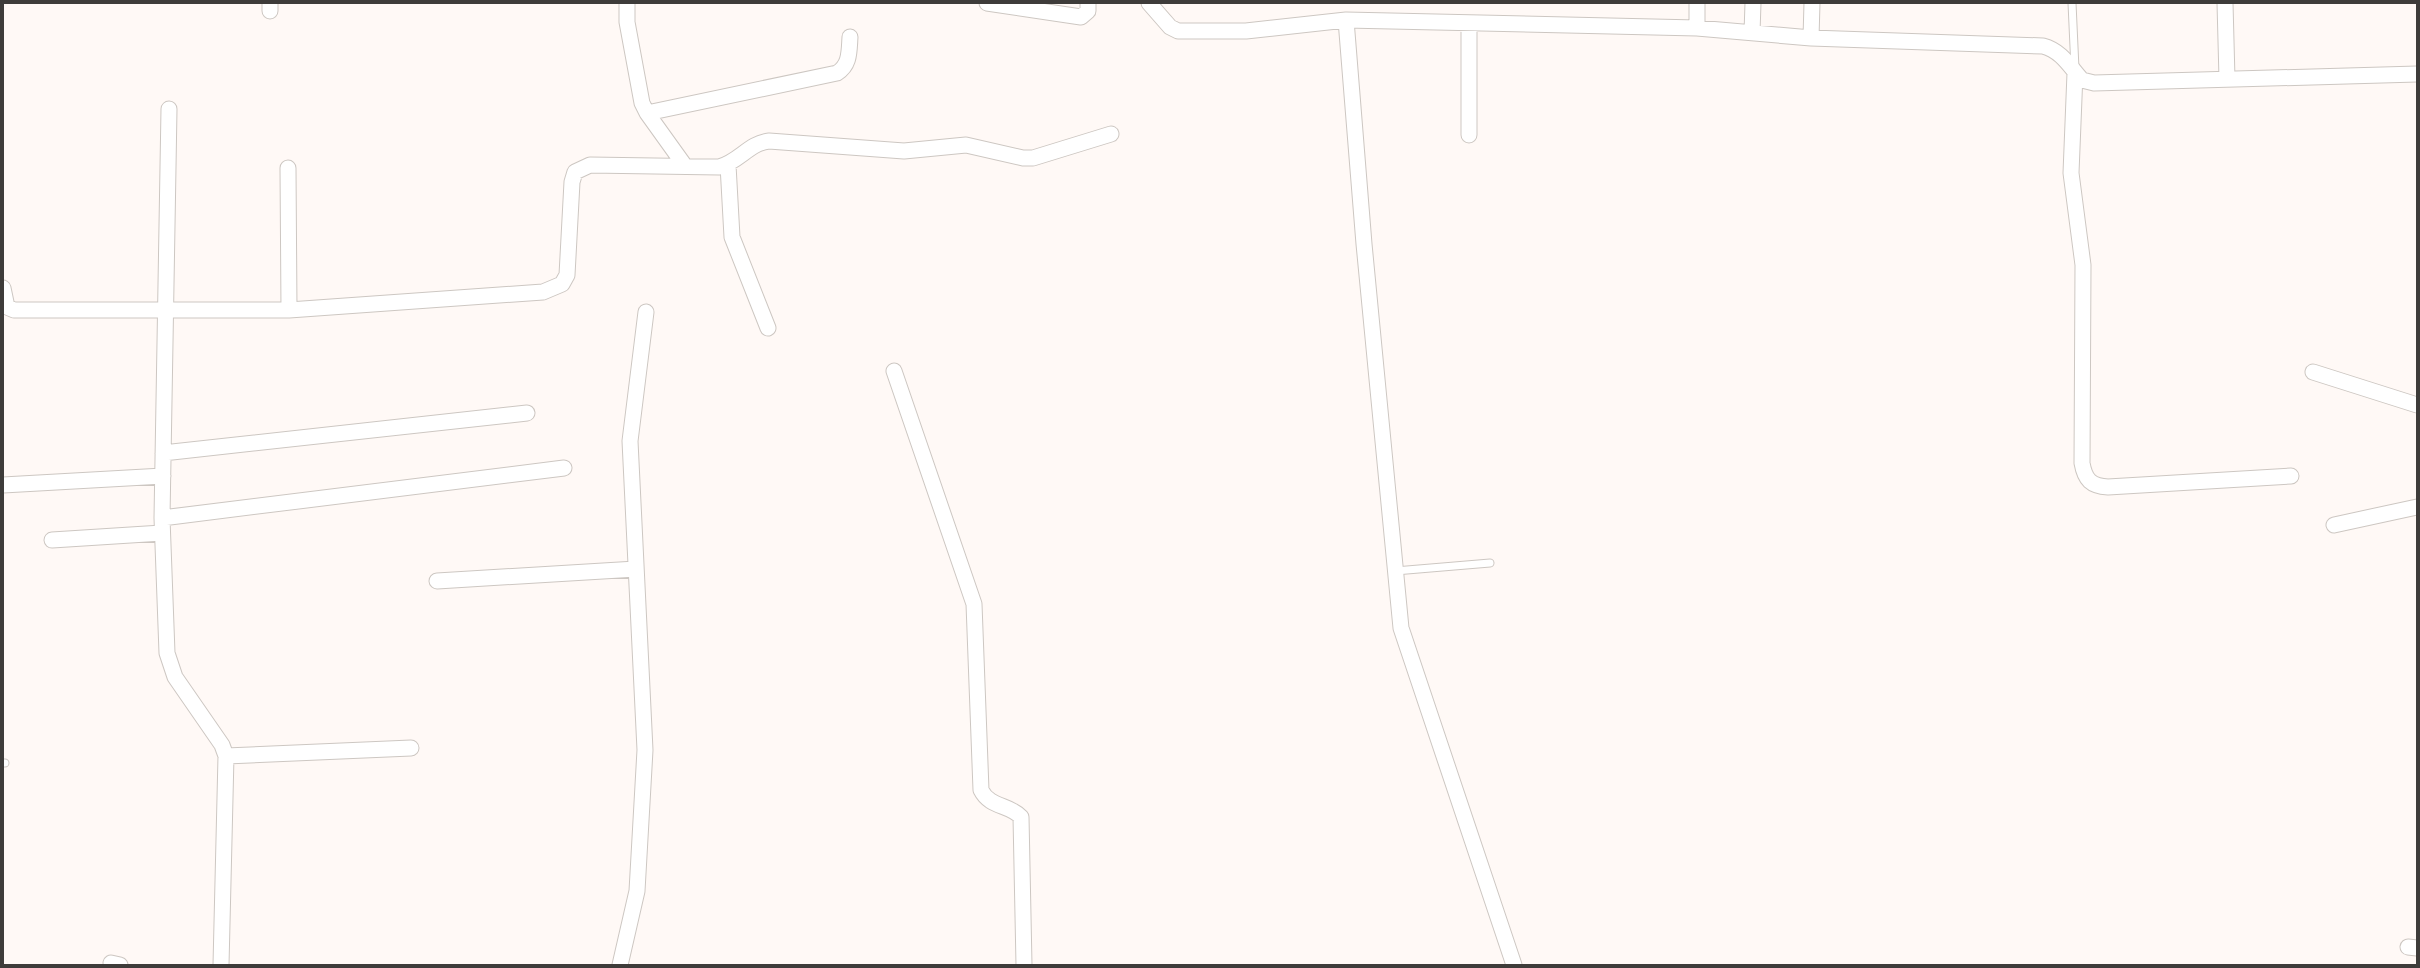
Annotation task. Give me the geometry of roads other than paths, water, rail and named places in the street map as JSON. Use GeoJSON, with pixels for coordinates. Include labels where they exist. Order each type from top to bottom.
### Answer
{"type":"FeatureCollection","features":[{"type":"Feature","properties":{"kind":"street"},"geometry":{"type":"LineString","coordinates":[[627,3],[627,22],[638,90],[647,113],[685,166]]}},
{"type":"Feature","properties":{"kind":"street"},"geometry":{"type":"LineString","coordinates":[[987,3],[1081,17],[1088,12],[1088,3]]}},
{"type":"Feature","properties":{"kind":"street"},"geometry":{"type":"LineString","coordinates":[[1149,3],[1170,26],[1178,30],[1246,32],[1346,20],[1697,28],[1811,38],[2043,46],[2052,48],[2062,55],[2082,80],[2094,83],[2417,74]]}},
{"type":"Feature","properties":{"kind":"street"},"geometry":{"type":"LineString","coordinates":[[1697,3],[1697,28]]}},
{"type":"Feature","properties":{"kind":"street"},"geometry":{"type":"LineString","coordinates":[[1752,33],[1753,3]]}},
{"type":"Feature","properties":{"kind":"street"},"geometry":{"type":"LineString","coordinates":[[1811,38],[1812,3]]}},
{"type":"Feature","properties":{"kind":"street"},"geometry":{"type":"LineString","coordinates":[[2225,3],[2227,79]]}},
{"type":"Feature","properties":{"kind":"street"},"geometry":{"type":"LineString","coordinates":[[1346,20],[1364,244],[1401,628],[1514,965]]}},
{"type":"Feature","properties":{"kind":"street"},"geometry":{"type":"LineString","coordinates":[[1469,23],[1469,135]]}},
{"type":"Feature","properties":{"kind":"street"},"geometry":{"type":"LineString","coordinates":[[647,113],[836,74],[845,68],[848,61],[850,37]]}},
{"type":"Feature","properties":{"kind":"street"},"geometry":{"type":"LineString","coordinates":[[2075,73],[2072,173],[2083,265],[2082,462],[2084,473],[2088,482],[2096,486],[2108,487],[2291,476]]}},
{"type":"Feature","properties":{"kind":"street"},"geometry":{"type":"LineString","coordinates":[[169,109],[164,310],[162,518],[167,653],[175,677],[222,745],[226,756],[221,965]]}},
{"type":"Feature","properties":{"kind":"street"},"geometry":{"type":"LineString","coordinates":[[3,288],[6,307],[14,310],[289,310],[543,292],[554,289],[562,284],[567,275],[572,182],[575,172],[590,165],[719,167],[728,165],[752,146],[769,141],[904,151],[966,145],[1023,158],[1033,158],[1111,134]]}},
{"type":"Feature","properties":{"kind":"street"},"geometry":{"type":"LineString","coordinates":[[728,165],[732,237],[768,328]]}},
{"type":"Feature","properties":{"kind":"street"},"geometry":{"type":"LineString","coordinates":[[288,168],[289,310]]}},
{"type":"Feature","properties":{"kind":"street"},"geometry":{"type":"LineString","coordinates":[[625,965],[637,891],[645,750],[630,441],[646,312]]}},
{"type":"Feature","properties":{"kind":"street"},"geometry":{"type":"LineString","coordinates":[[894,371],[974,604],[981,790],[985,798],[993,804],[1015,810],[1021,817],[1024,965]]}},
{"type":"Feature","properties":{"kind":"street"},"geometry":{"type":"LineString","coordinates":[[2313,372],[2417,405]]}},
{"type":"Feature","properties":{"kind":"street"},"geometry":{"type":"LineString","coordinates":[[163,454],[527,413]]}},
{"type":"Feature","properties":{"kind":"street"},"geometry":{"type":"LineString","coordinates":[[162,518],[564,468]]}},
{"type":"Feature","properties":{"kind":"street"},"geometry":{"type":"LineString","coordinates":[[3,485],[163,476]]}},
{"type":"Feature","properties":{"kind":"street"},"geometry":{"type":"LineString","coordinates":[[2334,525],[2417,507]]}},
{"type":"Feature","properties":{"kind":"street"},"geometry":{"type":"LineString","coordinates":[[52,540],[162,533]]}},
{"type":"Feature","properties":{"kind":"street"},"geometry":{"type":"LineString","coordinates":[[437,581],[636,569]]}},
{"type":"Feature","properties":{"kind":"street"},"geometry":{"type":"LineString","coordinates":[[226,756],[411,748]]}},
{"type":"Feature","properties":{"kind":"lane"},"geometry":{"type":"LineString","coordinates":[[2072,3],[2075,73]]}},
{"type":"Feature","properties":{"kind":"lane"},"geometry":{"type":"LineString","coordinates":[[1395,571],[1490,563]]}}]}
